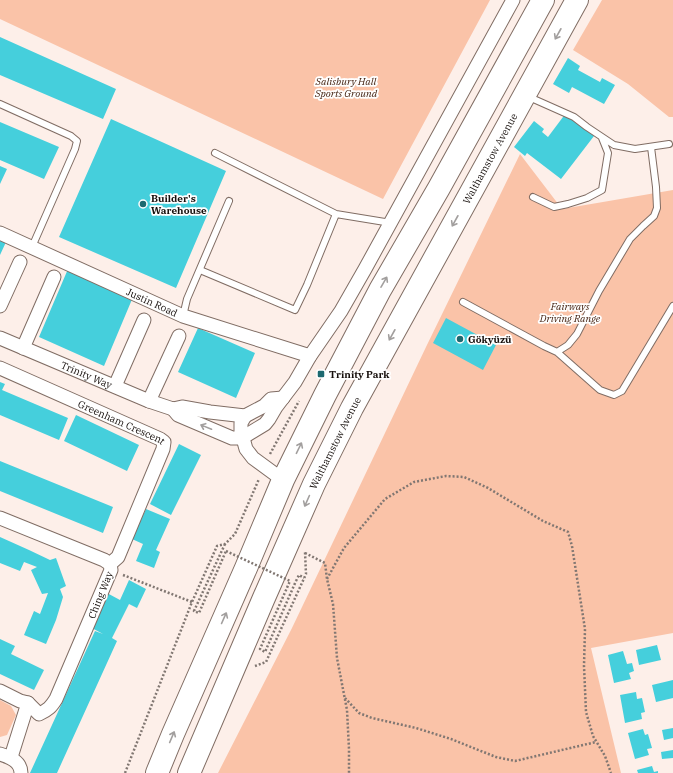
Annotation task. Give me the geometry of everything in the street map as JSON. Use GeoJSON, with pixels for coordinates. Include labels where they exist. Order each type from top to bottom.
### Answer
{"type":"FeatureCollection","features":[{"type":"Feature","properties":{"kind":"highway"},"geometry":{"type":"LineString","coordinates":[[157,773],[283,480],[325,395],[380,290],[443,181],[543,0]]}},
{"type":"Feature","properties":{"kind":"highway","name":"Walthamstow Avenue"},"geometry":{"type":"LineString","coordinates":[[189,773],[317,478],[352,408],[577,0]]}},
{"type":"Feature","properties":{"kind":"street"},"geometry":{"type":"LineString","coordinates":[[242,438],[265,424],[270,419],[276,406],[295,382],[310,356],[341,311],[513,0]]}},
{"type":"Feature","properties":{"kind":"street","name":"Justin Road"},"geometry":{"type":"LineString","coordinates":[[0,233],[184,316],[310,356]]}},
{"type":"Feature","properties":{"kind":"street"},"geometry":{"type":"LineString","coordinates":[[0,306],[20,262]]}},
{"type":"Feature","properties":{"kind":"street"},"geometry":{"type":"LineString","coordinates":[[23,348],[54,277]]}},
{"type":"Feature","properties":{"kind":"street"},"geometry":{"type":"LineString","coordinates":[[115,386],[144,320]]}},
{"type":"Feature","properties":{"kind":"street"},"geometry":{"type":"LineString","coordinates":[[149,401],[179,336]]}},
{"type":"Feature","properties":{"kind":"street","name":"Trinity Way"},"geometry":{"type":"LineString","coordinates":[[0,338],[149,401],[174,409],[182,407],[245,416]]}},
{"type":"Feature","properties":{"kind":"street","name":"Greenham Crescent"},"geometry":{"type":"LineString","coordinates":[[0,368],[164,442],[164,448],[118,557],[111,567]]}},
{"type":"Feature","properties":{"kind":"street"},"geometry":{"type":"LineString","coordinates":[[283,398],[271,399],[264,406],[245,416],[241,423],[242,438],[246,449],[252,458],[283,480]]}},
{"type":"Feature","properties":{"kind":"street","name":"Trinity Way"},"geometry":{"type":"LineString","coordinates":[[174,409],[178,415],[190,421],[232,438],[242,438]]}},
{"type":"Feature","properties":{"kind":"street","name":"Ching Way"},"geometry":{"type":"LineString","coordinates":[[0,518],[104,560],[111,567],[56,699],[51,706],[39,714],[28,703]]}},
{"type":"Feature","properties":{"kind":"street"},"geometry":{"type":"LineString","coordinates":[[0,691],[20,701],[28,703],[5,756],[18,764],[21,769],[21,773]]}},
{"type":"Feature","properties":{"kind":"lane"},"geometry":{"type":"LineString","coordinates":[[525,95],[574,117],[614,145],[635,149],[669,144]]}},
{"type":"Feature","properties":{"kind":"lane"},"geometry":{"type":"LineString","coordinates":[[0,104],[71,136],[77,141],[76,149],[32,247]]}},
{"type":"Feature","properties":{"kind":"lane"},"geometry":{"type":"LineString","coordinates":[[533,197],[554,207],[588,198],[602,190],[608,153],[602,137]]}},
{"type":"Feature","properties":{"kind":"lane"},"geometry":{"type":"LineString","coordinates":[[557,352],[568,345],[576,334],[599,291],[630,239],[654,216],[657,208],[651,147]]}},
{"type":"Feature","properties":{"kind":"lane"},"geometry":{"type":"LineString","coordinates":[[215,153],[336,214],[391,223]]}},
{"type":"Feature","properties":{"kind":"lane"},"geometry":{"type":"LineString","coordinates":[[184,316],[187,299],[229,201]]}},
{"type":"Feature","properties":{"kind":"lane"},"geometry":{"type":"LineString","coordinates":[[200,270],[294,310],[307,285],[336,214]]}},
{"type":"Feature","properties":{"kind":"lane"},"geometry":{"type":"LineString","coordinates":[[463,302],[557,352],[600,390],[614,395],[622,391],[673,306]]}},
{"type":"Feature","properties":{"kind":"path"},"geometry":{"type":"LineString","coordinates":[[268,458],[300,399]]}},
{"type":"Feature","properties":{"kind":"path"},"geometry":{"type":"LineString","coordinates":[[261,474],[235,534],[222,549],[194,611],[199,613],[226,551],[290,580],[260,649],[265,652],[299,575],[304,578]]}},
{"type":"Feature","properties":{"kind":"path"},"geometry":{"type":"LineString","coordinates":[[327,579],[344,548],[385,499],[414,482],[446,476],[464,477],[488,488],[543,521],[568,532],[573,554],[584,629],[586,712],[593,736],[611,773]]}},
{"type":"Feature","properties":{"kind":"path"},"geometry":{"type":"LineString","coordinates":[[125,773],[192,602],[217,546],[225,544]]}},
{"type":"Feature","properties":{"kind":"path"},"geometry":{"type":"LineString","coordinates":[[252,668],[266,662],[306,574],[305,553],[325,563],[333,604],[337,658],[347,710],[349,773]]}},
{"type":"Feature","properties":{"kind":"path"},"geometry":{"type":"LineString","coordinates":[[111,567],[192,602]]}},
{"type":"Feature","properties":{"kind":"path"},"geometry":{"type":"LineString","coordinates":[[345,698],[359,713],[372,718],[416,728],[451,739],[496,757],[515,761],[596,742]]}},
{"type":"Feature","properties":{"kind":"green space","name":"Salisbury Hall Sports Ground"},"geometry":{"type":"Polygon","coordinates":[[[0,0],[490,0],[383,199],[0,19],[0,0]]]}},
{"type":"Feature","properties":{"kind":"green space"},"geometry":{"type":"Polygon","coordinates":[[[602,0],[673,0],[673,117],[669,117],[628,84],[573,50],[602,0]]]}},
{"type":"Feature","properties":{"kind":"green space","name":"Fairways Driving Range"},"geometry":{"type":"Polygon","coordinates":[[[520,154],[562,209],[673,190],[673,633],[591,648],[621,773],[218,773],[292,628],[520,154]]]}},
{"type":"Feature","properties":{"kind":"green space"},"geometry":{"type":"Polygon","coordinates":[[[0,700],[11,706],[16,715],[7,735],[0,737],[0,700]]]}},
{"type":"Feature","properties":{"kind":"building"},"geometry":{"type":"Polygon","coordinates":[[[0,37],[116,89],[103,119],[0,75],[0,37]]]}},
{"type":"Feature","properties":{"kind":"building"},"geometry":{"type":"Polygon","coordinates":[[[568,58],[580,66],[578,70],[600,82],[602,78],[615,85],[604,104],[572,87],[569,93],[553,84],[568,58]]]}},
{"type":"Feature","properties":{"kind":"building"},"geometry":{"type":"Polygon","coordinates":[[[566,113],[594,136],[561,179],[527,153],[525,156],[514,147],[534,121],[544,129],[542,132],[548,137],[566,113]]]}},
{"type":"Feature","properties":{"kind":"building","name":"Builder's Warehouse"},"geometry":{"type":"Polygon","coordinates":[[[111,119],[226,171],[176,288],[59,237],[111,119]]]}},
{"type":"Feature","properties":{"kind":"building"},"geometry":{"type":"Polygon","coordinates":[[[0,122],[59,147],[44,179],[0,160],[0,122]]]}},
{"type":"Feature","properties":{"kind":"building"},"geometry":{"type":"Polygon","coordinates":[[[0,166],[7,169],[0,184],[0,166]]]}},
{"type":"Feature","properties":{"kind":"building"},"geometry":{"type":"Polygon","coordinates":[[[0,239],[6,242],[0,255],[0,239]]]}},
{"type":"Feature","properties":{"kind":"building"},"geometry":{"type":"Polygon","coordinates":[[[68,269],[133,297],[104,366],[39,337],[68,269]]]}},
{"type":"Feature","properties":{"kind":"building"},"geometry":{"type":"Polygon","coordinates":[[[446,318],[496,345],[483,370],[433,343],[446,318]]]}},
{"type":"Feature","properties":{"kind":"building"},"geometry":{"type":"Polygon","coordinates":[[[198,328],[255,353],[236,398],[178,372],[198,328]]]}},
{"type":"Feature","properties":{"kind":"building"},"geometry":{"type":"Polygon","coordinates":[[[0,382],[5,384],[2,390],[68,418],[59,440],[0,415],[0,382]]]}},
{"type":"Feature","properties":{"kind":"building"},"geometry":{"type":"Polygon","coordinates":[[[76,415],[139,445],[127,471],[64,441],[76,415]]]}},
{"type":"Feature","properties":{"kind":"building"},"geometry":{"type":"Polygon","coordinates":[[[179,444],[201,455],[171,515],[150,504],[179,444]]]}},
{"type":"Feature","properties":{"kind":"building"},"geometry":{"type":"Polygon","coordinates":[[[0,461],[113,507],[103,533],[0,491],[0,461]]]}},
{"type":"Feature","properties":{"kind":"building"},"geometry":{"type":"Polygon","coordinates":[[[146,509],[170,519],[156,550],[160,552],[154,568],[136,561],[143,544],[132,539],[146,509]]]}},
{"type":"Feature","properties":{"kind":"building"},"geometry":{"type":"Polygon","coordinates":[[[0,537],[50,560],[56,558],[66,586],[60,589],[63,597],[56,620],[46,644],[24,635],[34,611],[40,614],[48,593],[42,594],[31,570],[37,567],[24,562],[20,571],[0,563],[0,537]]]}},
{"type":"Feature","properties":{"kind":"building"},"geometry":{"type":"Polygon","coordinates":[[[129,580],[146,589],[137,608],[129,604],[112,638],[117,641],[57,773],[30,773],[95,631],[103,634],[90,627],[107,593],[120,600],[129,580]]]}},
{"type":"Feature","properties":{"kind":"building"},"geometry":{"type":"Polygon","coordinates":[[[0,639],[15,646],[11,654],[44,670],[34,690],[0,674],[0,639]]]}},
{"type":"Feature","properties":{"kind":"building"},"geometry":{"type":"Polygon","coordinates":[[[657,645],[661,660],[639,665],[636,650],[657,645]]]}},
{"type":"Feature","properties":{"kind":"building"},"geometry":{"type":"Polygon","coordinates":[[[623,651],[627,664],[632,663],[634,671],[629,673],[631,679],[614,683],[608,655],[623,651]]]}},
{"type":"Feature","properties":{"kind":"building"},"geometry":{"type":"Polygon","coordinates":[[[673,680],[673,698],[656,702],[652,685],[673,680]]]}},
{"type":"Feature","properties":{"kind":"building"},"geometry":{"type":"Polygon","coordinates":[[[636,692],[637,699],[642,698],[645,712],[641,713],[642,719],[625,723],[620,695],[636,692]]]}},
{"type":"Feature","properties":{"kind":"building"},"geometry":{"type":"Polygon","coordinates":[[[673,728],[673,738],[664,740],[662,730],[673,728]]]}},
{"type":"Feature","properties":{"kind":"building"},"geometry":{"type":"Polygon","coordinates":[[[643,729],[645,735],[648,734],[652,748],[647,749],[649,755],[635,759],[628,733],[643,729]]]}},
{"type":"Feature","properties":{"kind":"building"},"geometry":{"type":"Polygon","coordinates":[[[673,750],[673,758],[662,759],[661,752],[673,750]]]}},
{"type":"Feature","properties":{"kind":"building"},"geometry":{"type":"Polygon","coordinates":[[[652,766],[654,772],[658,771],[658,773],[638,773],[637,770],[652,766]]]}},
{"type":"Feature","properties":{"kind":"place","name":"Builder's Warehouse"},"geometry":{"type":"Point","coordinates":[143,204]}},
{"type":"Feature","properties":{"kind":"place","name":"Gökyüzü"},"geometry":{"type":"Point","coordinates":[460,339]}},
{"type":"Feature","properties":{"kind":"place","name":"Trinity Park"},"geometry":{"type":"Point","coordinates":[321,374]}}]}
